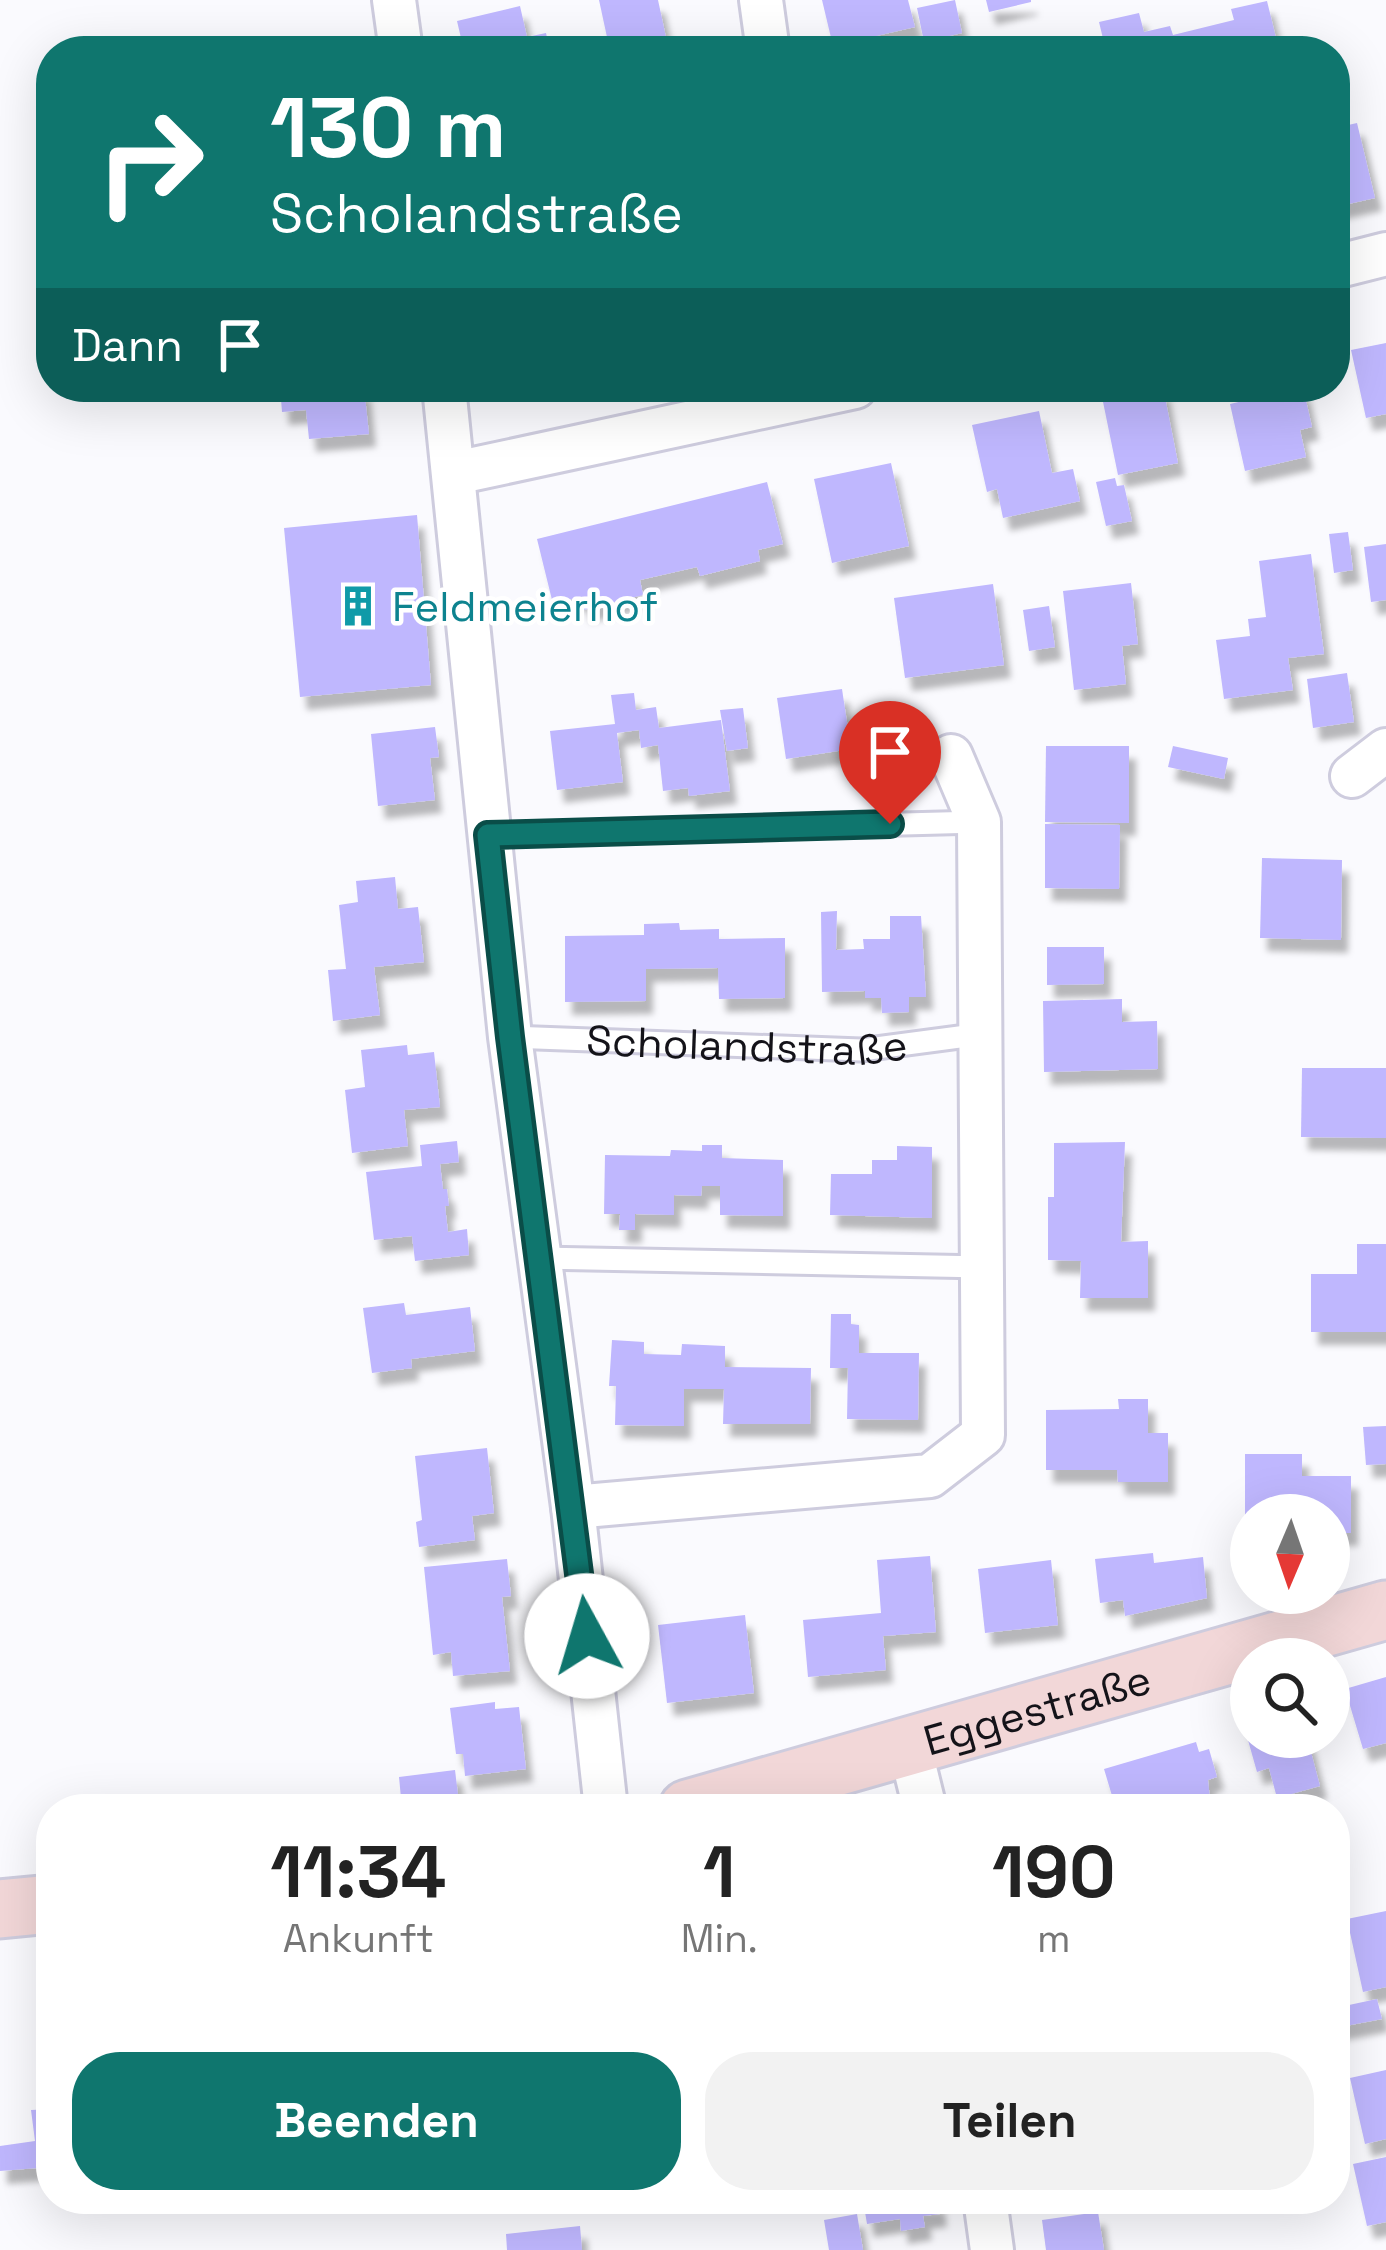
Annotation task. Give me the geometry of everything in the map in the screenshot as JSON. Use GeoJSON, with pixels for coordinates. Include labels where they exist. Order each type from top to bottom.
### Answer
{"type":"FeatureCollection","features":[{"type":"Feature","properties":{"kind":"main road","name":"Eggestraße"},"geometry":{"type":"LineString","coordinates":[[743,1794],[1386,1610]]}},
{"type":"Feature","properties":{"kind":"main road"},"geometry":{"type":"LineString","coordinates":[[0,1909],[36,1905]]}},
{"type":"Feature","properties":{"kind":"street"},"geometry":{"type":"LineString","coordinates":[[394,0],[399,36]]}},
{"type":"Feature","properties":{"kind":"street"},"geometry":{"type":"LineString","coordinates":[[761,0],[766,36]]}},
{"type":"Feature","properties":{"kind":"street"},"geometry":{"type":"LineString","coordinates":[[1350,263],[1386,254]]}},
{"type":"Feature","properties":{"kind":"street"},"geometry":{"type":"LineString","coordinates":[[446,402],[510,1037],[573,1508],[604,1794]]}},
{"type":"Feature","properties":{"kind":"street"},"geometry":{"type":"LineString","coordinates":[[455,473],[775,402]]}},
{"type":"Feature","properties":{"kind":"street"},"geometry":{"type":"LineString","coordinates":[[573,1508],[930,1476],[983,1435],[979,822],[951,756]]}},
{"type":"Feature","properties":{"kind":"street"},"geometry":{"type":"LineString","coordinates":[[910,1748],[921,1794]]}},
{"type":"Feature","properties":{"kind":"street"},"geometry":{"type":"LineString","coordinates":[[987,2214],[992,2250]]}},
{"type":"Feature","properties":{"kind":"lane"},"geometry":{"type":"LineString","coordinates":[[488,835],[979,822]]}},
{"type":"Feature","properties":{"kind":"lane","name":"Scholandstraße"},"geometry":{"type":"LineString","coordinates":[[510,1037],[861,1050],[982,1034]]}},
{"type":"Feature","properties":{"kind":"lane"},"geometry":{"type":"LineString","coordinates":[[540,1258],[984,1267]]}},
{"type":"Feature","properties":{"kind":"building"},"geometry":{"type":"Polygon","coordinates":[[[599,0],[658,0],[666,36],[607,36],[599,0]]]}},
{"type":"Feature","properties":{"kind":"building"},"geometry":{"type":"Polygon","coordinates":[[[822,0],[908,0],[915,27],[876,36],[831,36],[822,0]]]}},
{"type":"Feature","properties":{"kind":"building"},"geometry":{"type":"Polygon","coordinates":[[[955,0],[962,33],[923,36],[917,8],[955,0]]]}},
{"type":"Feature","properties":{"kind":"building"},"geometry":{"type":"Polygon","coordinates":[[[986,0],[1031,0],[1031,2],[989,12],[986,0]]]}},
{"type":"Feature","properties":{"kind":"building"},"geometry":{"type":"Polygon","coordinates":[[[1267,1],[1276,36],[1102,36],[1099,22],[1139,13],[1144,32],[1170,26],[1173,35],[1234,20],[1231,9],[1267,1]]]}},
{"type":"Feature","properties":{"kind":"building"},"geometry":{"type":"Polygon","coordinates":[[[520,6],[527,36],[460,36],[457,21],[520,6]]]}},
{"type":"Feature","properties":{"kind":"building"},"geometry":{"type":"Polygon","coordinates":[[[1357,123],[1375,198],[1350,204],[1350,125],[1357,123]]]}},
{"type":"Feature","properties":{"kind":"building"},"geometry":{"type":"Polygon","coordinates":[[[1386,343],[1386,414],[1366,418],[1351,350],[1386,343]]]}},
{"type":"Feature","properties":{"kind":"building"},"geometry":{"type":"Polygon","coordinates":[[[281,402],[366,402],[369,434],[309,439],[306,410],[282,412],[281,402]]]}},
{"type":"Feature","properties":{"kind":"building"},"geometry":{"type":"Polygon","coordinates":[[[1103,402],[1166,402],[1178,463],[1118,475],[1103,402]]]}},
{"type":"Feature","properties":{"kind":"building"},"geometry":{"type":"Polygon","coordinates":[[[1306,402],[1312,427],[1300,430],[1306,457],[1245,471],[1230,404],[1306,402]]]}},
{"type":"Feature","properties":{"kind":"building"},"geometry":{"type":"Polygon","coordinates":[[[1039,411],[1052,473],[1073,469],[1080,501],[1003,518],[997,489],[987,492],[972,425],[1039,411]]]}},
{"type":"Feature","properties":{"kind":"building"},"geometry":{"type":"Polygon","coordinates":[[[891,463],[909,546],[832,563],[814,479],[891,463]]]}},
{"type":"Feature","properties":{"kind":"building"},"geometry":{"type":"Polygon","coordinates":[[[1115,478],[1117,486],[1124,485],[1132,521],[1106,526],[1096,482],[1115,478]]]}},
{"type":"Feature","properties":{"kind":"building"},"geometry":{"type":"Polygon","coordinates":[[[767,482],[783,544],[758,550],[760,561],[700,576],[697,567],[640,580],[643,595],[583,610],[580,597],[553,604],[537,539],[767,482]]]}},
{"type":"Feature","properties":{"kind":"building","name":"Feldmeierhof"},"geometry":{"type":"Polygon","coordinates":[[[417,515],[431,685],[300,697],[284,528],[417,515]]]}},
{"type":"Feature","properties":{"kind":"building"},"geometry":{"type":"Polygon","coordinates":[[[1348,532],[1353,570],[1334,573],[1329,534],[1348,532]]]}},
{"type":"Feature","properties":{"kind":"building"},"geometry":{"type":"Polygon","coordinates":[[[1386,544],[1386,600],[1371,602],[1364,547],[1386,544]]]}},
{"type":"Feature","properties":{"kind":"building"},"geometry":{"type":"Polygon","coordinates":[[[1311,554],[1324,654],[1288,658],[1293,690],[1224,699],[1216,640],[1250,636],[1248,619],[1266,617],[1259,561],[1311,554]]]}},
{"type":"Feature","properties":{"kind":"building"},"geometry":{"type":"Polygon","coordinates":[[[1131,583],[1138,644],[1122,646],[1126,684],[1074,690],[1063,591],[1131,583]]]}},
{"type":"Feature","properties":{"kind":"building"},"geometry":{"type":"Polygon","coordinates":[[[993,584],[1004,665],[905,678],[894,598],[993,584]]]}},
{"type":"Feature","properties":{"kind":"building"},"geometry":{"type":"Polygon","coordinates":[[[1049,606],[1055,647],[1029,651],[1023,610],[1049,606]]]}},
{"type":"Feature","properties":{"kind":"building"},"geometry":{"type":"Polygon","coordinates":[[[1347,673],[1354,722],[1313,728],[1307,679],[1347,673]]]}},
{"type":"Feature","properties":{"kind":"building"},"geometry":{"type":"Polygon","coordinates":[[[842,689],[851,749],[786,759],[777,698],[842,689]]]}},
{"type":"Feature","properties":{"kind":"building"},"geometry":{"type":"Polygon","coordinates":[[[634,693],[636,710],[656,707],[659,728],[721,720],[730,791],[689,796],[688,788],[663,791],[658,745],[641,748],[639,730],[617,733],[623,782],[557,790],[550,731],[615,724],[611,695],[634,693]]]}},
{"type":"Feature","properties":{"kind":"building"},"geometry":{"type":"Polygon","coordinates":[[[743,708],[748,748],[727,751],[720,710],[743,708]]]}},
{"type":"Feature","properties":{"kind":"building"},"geometry":{"type":"Polygon","coordinates":[[[435,727],[439,757],[430,758],[435,800],[378,806],[371,734],[435,727]]]}},
{"type":"Feature","properties":{"kind":"building"},"geometry":{"type":"Polygon","coordinates":[[[882,743],[887,781],[864,784],[860,747],[882,743]]]}},
{"type":"Feature","properties":{"kind":"building"},"geometry":{"type":"Polygon","coordinates":[[[1046,746],[1129,746],[1129,823],[1045,822],[1046,746]]]}},
{"type":"Feature","properties":{"kind":"building"},"geometry":{"type":"Polygon","coordinates":[[[1173,746],[1228,758],[1224,779],[1168,767],[1173,746]]]}},
{"type":"Feature","properties":{"kind":"building"},"geometry":{"type":"Polygon","coordinates":[[[1045,824],[1120,825],[1119,889],[1045,888],[1045,824]]]}},
{"type":"Feature","properties":{"kind":"building"},"geometry":{"type":"Polygon","coordinates":[[[1262,858],[1342,860],[1341,940],[1260,938],[1262,858]]]}},
{"type":"Feature","properties":{"kind":"building"},"geometry":{"type":"Polygon","coordinates":[[[395,877],[398,909],[418,907],[424,962],[374,967],[380,1015],[333,1021],[328,970],[346,969],[339,905],[358,902],[356,881],[395,877]]]}},
{"type":"Feature","properties":{"kind":"building"},"geometry":{"type":"Polygon","coordinates":[[[837,911],[836,950],[864,949],[863,939],[890,939],[890,916],[921,916],[926,997],[909,997],[909,1012],[882,1013],[881,998],[865,998],[865,991],[822,992],[821,912],[837,911]]]}},
{"type":"Feature","properties":{"kind":"building"},"geometry":{"type":"Polygon","coordinates":[[[679,923],[680,930],[719,929],[719,939],[785,938],[785,998],[719,999],[718,968],[646,969],[646,1001],[565,1002],[565,936],[644,935],[644,924],[679,923]]]}},
{"type":"Feature","properties":{"kind":"building"},"geometry":{"type":"Polygon","coordinates":[[[1047,947],[1104,947],[1104,984],[1047,985],[1047,947]]]}},
{"type":"Feature","properties":{"kind":"building"},"geometry":{"type":"Polygon","coordinates":[[[1122,999],[1122,1022],[1157,1021],[1158,1069],[1044,1072],[1043,1001],[1122,999]]]}},
{"type":"Feature","properties":{"kind":"building"},"geometry":{"type":"Polygon","coordinates":[[[407,1045],[408,1055],[434,1052],[440,1107],[404,1110],[408,1146],[352,1153],[345,1090],[365,1087],[361,1050],[407,1045]]]}},
{"type":"Feature","properties":{"kind":"building"},"geometry":{"type":"Polygon","coordinates":[[[1302,1068],[1386,1068],[1386,1138],[1301,1137],[1302,1068]]]}},
{"type":"Feature","properties":{"kind":"building"},"geometry":{"type":"Polygon","coordinates":[[[457,1141],[459,1162],[440,1164],[449,1206],[445,1206],[448,1232],[467,1229],[469,1255],[415,1261],[412,1236],[374,1240],[366,1172],[422,1166],[420,1145],[457,1141]]]}},
{"type":"Feature","properties":{"kind":"building"},"geometry":{"type":"Polygon","coordinates":[[[1125,1142],[1121,1242],[1148,1241],[1148,1298],[1080,1298],[1081,1261],[1048,1260],[1054,1143],[1125,1142]]]}},
{"type":"Feature","properties":{"kind":"building"},"geometry":{"type":"Polygon","coordinates":[[[702,1145],[722,1145],[722,1158],[783,1160],[783,1216],[720,1215],[720,1186],[702,1186],[701,1196],[674,1195],[674,1215],[635,1214],[635,1230],[619,1230],[620,1214],[604,1214],[605,1155],[670,1156],[671,1150],[702,1151],[702,1145]]]}},
{"type":"Feature","properties":{"kind":"building"},"geometry":{"type":"Polygon","coordinates":[[[897,1146],[932,1147],[932,1218],[830,1215],[831,1174],[872,1174],[872,1160],[897,1160],[897,1146]]]}},
{"type":"Feature","properties":{"kind":"building"},"geometry":{"type":"Polygon","coordinates":[[[1357,1244],[1386,1244],[1386,1332],[1311,1332],[1311,1274],[1357,1274],[1357,1244]]]}},
{"type":"Feature","properties":{"kind":"building"},"geometry":{"type":"Polygon","coordinates":[[[404,1303],[406,1315],[470,1307],[475,1351],[411,1359],[412,1368],[372,1373],[363,1308],[404,1303]]]}},
{"type":"Feature","properties":{"kind":"building"},"geometry":{"type":"Polygon","coordinates":[[[831,1314],[851,1314],[851,1324],[859,1325],[859,1353],[919,1353],[918,1420],[847,1419],[848,1368],[830,1368],[831,1314]]]}},
{"type":"Feature","properties":{"kind":"building"},"geometry":{"type":"Polygon","coordinates":[[[612,1340],[644,1342],[644,1354],[681,1355],[682,1344],[725,1346],[725,1367],[811,1368],[810,1424],[723,1424],[724,1389],[684,1389],[684,1426],[615,1425],[616,1386],[609,1386],[612,1340]]]}},
{"type":"Feature","properties":{"kind":"building"},"geometry":{"type":"Polygon","coordinates":[[[1118,1399],[1148,1399],[1148,1433],[1168,1433],[1168,1482],[1118,1482],[1117,1470],[1046,1470],[1046,1410],[1119,1409],[1118,1399]]]}},
{"type":"Feature","properties":{"kind":"building"},"geometry":{"type":"Polygon","coordinates":[[[1386,1426],[1386,1464],[1366,1465],[1363,1427],[1386,1426]]]}},
{"type":"Feature","properties":{"kind":"building"},"geometry":{"type":"Polygon","coordinates":[[[487,1448],[494,1513],[472,1516],[475,1540],[419,1547],[416,1522],[422,1520],[415,1456],[487,1448]]]}},
{"type":"Feature","properties":{"kind":"building"},"geometry":{"type":"Polygon","coordinates":[[[1245,1454],[1302,1454],[1302,1476],[1351,1476],[1351,1533],[1350,1494],[1245,1494],[1245,1454]]]}},
{"type":"Feature","properties":{"kind":"building"},"geometry":{"type":"Polygon","coordinates":[[[1153,1553],[1154,1563],[1203,1557],[1207,1598],[1125,1616],[1123,1600],[1100,1603],[1095,1559],[1153,1553]]]}},
{"type":"Feature","properties":{"kind":"building"},"geometry":{"type":"Polygon","coordinates":[[[930,1556],[936,1632],[883,1636],[886,1670],[808,1677],[803,1620],[881,1613],[877,1560],[930,1556]]]}},
{"type":"Feature","properties":{"kind":"building"},"geometry":{"type":"Polygon","coordinates":[[[507,1559],[511,1596],[502,1597],[510,1671],[453,1676],[451,1652],[433,1655],[424,1567],[507,1559]]]}},
{"type":"Feature","properties":{"kind":"building"},"geometry":{"type":"Polygon","coordinates":[[[1051,1560],[1058,1625],[985,1633],[978,1569],[1051,1560]]]}},
{"type":"Feature","properties":{"kind":"building"},"geometry":{"type":"Polygon","coordinates":[[[745,1615],[754,1693],[667,1703],[658,1625],[745,1615]]]}},
{"type":"Feature","properties":{"kind":"building"},"geometry":{"type":"Polygon","coordinates":[[[1386,1677],[1386,1743],[1363,1749],[1350,1706],[1350,1688],[1386,1677]]]}},
{"type":"Feature","properties":{"kind":"building"},"geometry":{"type":"Polygon","coordinates":[[[495,1702],[495,1709],[519,1707],[526,1769],[465,1776],[463,1754],[456,1754],[450,1708],[495,1702]]]}},
{"type":"Feature","properties":{"kind":"building"},"geometry":{"type":"Polygon","coordinates":[[[1196,1742],[1199,1752],[1209,1749],[1217,1777],[1208,1780],[1209,1794],[1112,1794],[1104,1769],[1196,1742]]]}},
{"type":"Feature","properties":{"kind":"building"},"geometry":{"type":"Polygon","coordinates":[[[1253,1758],[1313,1758],[1320,1786],[1276,1794],[1269,1768],[1257,1772],[1253,1758]]]}},
{"type":"Feature","properties":{"kind":"building"},"geometry":{"type":"Polygon","coordinates":[[[455,1770],[458,1794],[401,1794],[399,1777],[455,1770]]]}},
{"type":"Feature","properties":{"kind":"building"},"geometry":{"type":"Polygon","coordinates":[[[1386,1911],[1386,1987],[1363,1992],[1350,1918],[1386,1911]]]}},
{"type":"Feature","properties":{"kind":"building"},"geometry":{"type":"Polygon","coordinates":[[[1377,1999],[1382,2019],[1350,2025],[1350,2005],[1377,1999]]]}},
{"type":"Feature","properties":{"kind":"building"},"geometry":{"type":"Polygon","coordinates":[[[1386,2070],[1386,2139],[1365,2144],[1350,2078],[1386,2070]]]}},
{"type":"Feature","properties":{"kind":"building"},"geometry":{"type":"Polygon","coordinates":[[[31,2110],[36,2110],[36,2168],[0,2171],[0,2146],[35,2141],[31,2110]]]}},
{"type":"Feature","properties":{"kind":"building"},"geometry":{"type":"Polygon","coordinates":[[[1386,2157],[1386,2222],[1367,2226],[1353,2164],[1386,2157]]]}},
{"type":"Feature","properties":{"kind":"building"},"geometry":{"type":"Polygon","coordinates":[[[857,2214],[863,2250],[829,2250],[824,2220],[857,2214]]]}},
{"type":"Feature","properties":{"kind":"building"},"geometry":{"type":"Polygon","coordinates":[[[865,2214],[940,2214],[923,2216],[925,2227],[901,2231],[900,2219],[867,2224],[865,2214]]]}},
{"type":"Feature","properties":{"kind":"building"},"geometry":{"type":"Polygon","coordinates":[[[1098,2214],[1104,2250],[1046,2250],[1042,2220],[1098,2214]]]}},
{"type":"Feature","properties":{"kind":"building"},"geometry":{"type":"Polygon","coordinates":[[[580,2226],[582,2250],[507,2250],[506,2234],[580,2226]]]}},
{"type":"Feature","properties":{"kind":"place","name":"Feldmeierhof"},"geometry":{"type":"Point","coordinates":[358,606]}},
{"type":"Feature","properties":{"kind":"route"},"geometry":{"type":"LineString","coordinates":[[587,1636],[488,835],[890,824]]}}]}
